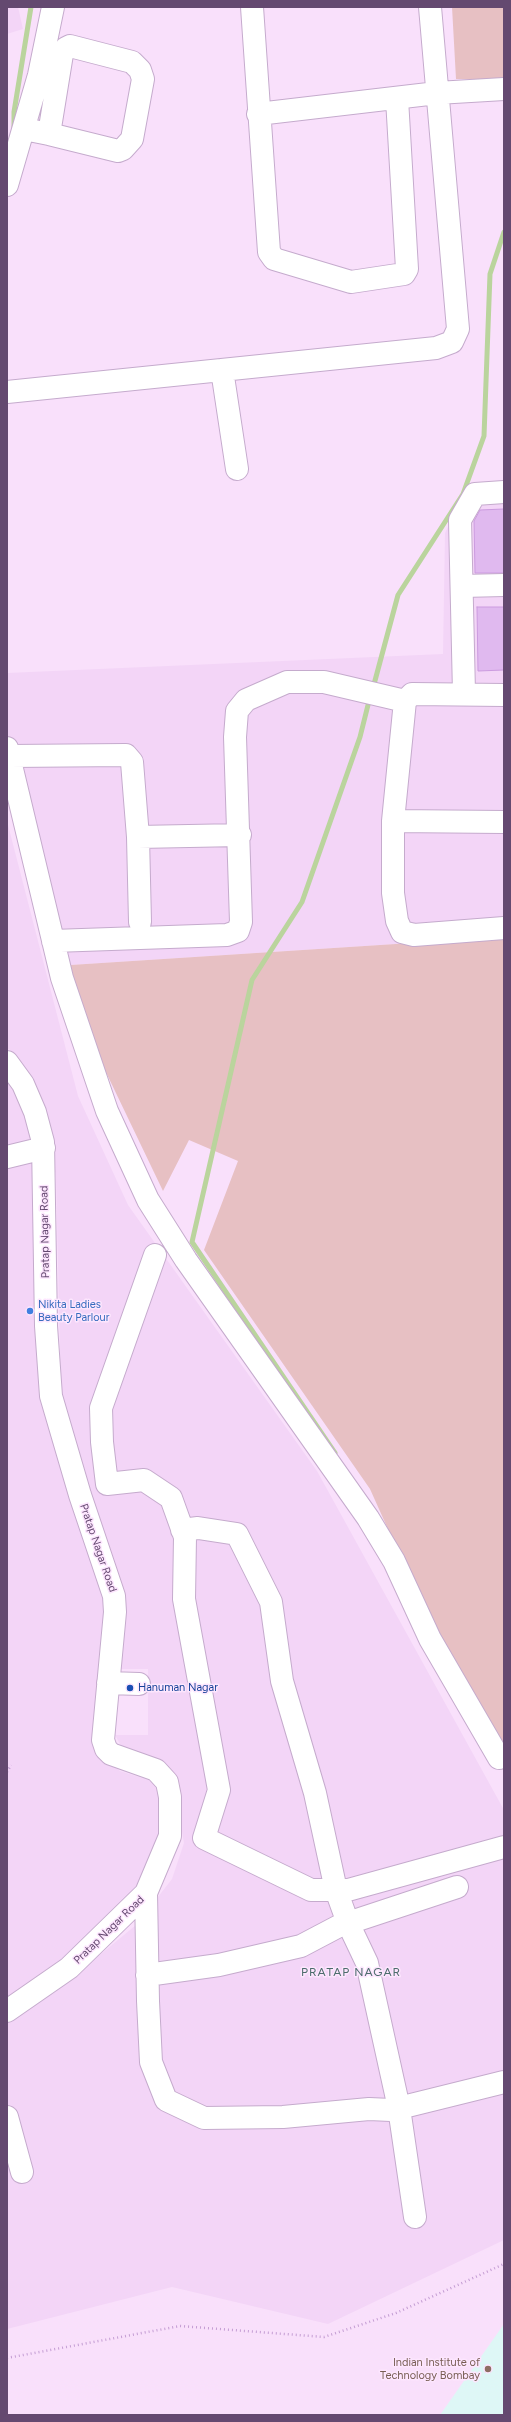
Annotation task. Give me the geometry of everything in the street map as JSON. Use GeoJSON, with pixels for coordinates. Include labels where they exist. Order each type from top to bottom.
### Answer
{"type":"FeatureCollection","features":[{"type":"Feature","properties":{"kind":"street"},"geometry":{"type":"LineString","coordinates":[[7,185],[39,76],[54,7]]}},
{"type":"Feature","properties":{"kind":"street"},"geometry":{"type":"LineString","coordinates":[[252,7],[258,114],[269,252],[274,259],[351,282],[394,277],[404,274],[407,269],[397,99]]}},
{"type":"Feature","properties":{"kind":"street"},"geometry":{"type":"LineString","coordinates":[[7,392],[436,348],[452,342],[458,330],[430,7]]}},
{"type":"Feature","properties":{"kind":"street"},"geometry":{"type":"LineString","coordinates":[[24,128],[118,151],[123,149],[132,139],[143,78],[140,70],[132,62],[70,46],[66,48],[62,54],[49,134]]}},
{"type":"Feature","properties":{"kind":"street"},"geometry":{"type":"LineString","coordinates":[[258,114],[437,94],[504,89]]}},
{"type":"Feature","properties":{"kind":"street"},"geometry":{"type":"LineString","coordinates":[[222,370],[237,469]]}},
{"type":"Feature","properties":{"kind":"street"},"geometry":{"type":"LineString","coordinates":[[464,693],[460,520],[475,494],[504,492]]}},
{"type":"Feature","properties":{"kind":"street"},"geometry":{"type":"LineString","coordinates":[[462,586],[504,585]]}},
{"type":"Feature","properties":{"kind":"street"},"geometry":{"type":"LineString","coordinates":[[53,941],[227,935],[238,931],[241,922],[240,835],[235,737],[237,711],[246,700],[287,682],[324,682],[398,699],[412,694],[504,694]]}},
{"type":"Feature","properties":{"kind":"street"},"geometry":{"type":"LineString","coordinates":[[398,699],[393,821],[393,893],[397,921],[402,932],[414,935],[504,928]]}},
{"type":"Feature","properties":{"kind":"street"},"geometry":{"type":"LineString","coordinates":[[140,922],[138,837],[132,762],[126,755],[9,752],[62,978],[107,1111],[148,1200],[186,1260],[368,1518],[394,1561],[430,1639],[499,1758]]}},
{"type":"Feature","properties":{"kind":"street"},"geometry":{"type":"LineString","coordinates":[[393,821],[504,822]]}},
{"type":"Feature","properties":{"kind":"street"},"geometry":{"type":"LineString","coordinates":[[138,837],[240,835]]}},
{"type":"Feature","properties":{"kind":"street","name":"Pratap Nagar Road"},"geometry":{"type":"LineString","coordinates":[[7,1062],[23,1084],[29,1098],[44,1148],[46,1326],[51,1396],[80,1495],[114,1596],[115,1612],[103,1740],[106,1749],[111,1754],[156,1770],[167,1782],[170,1798],[170,1836],[146,1893],[69,1968],[7,2011]]}},
{"type":"Feature","properties":{"kind":"street"},"geometry":{"type":"LineString","coordinates":[[7,1157],[44,1148]]}},
{"type":"Feature","properties":{"kind":"street"},"geometry":{"type":"LineString","coordinates":[[155,1255],[101,1408],[102,1442],[107,1484],[144,1480],[171,1498],[185,1537],[184,1599],[219,1790],[204,1838],[311,1890],[348,1890],[504,1847]]}},
{"type":"Feature","properties":{"kind":"street"},"geometry":{"type":"LineString","coordinates":[[182,1530],[198,1528],[236,1534],[270,1602],[282,1682],[314,1793],[336,1890],[348,1923],[367,1963],[399,2108],[415,2217]]}},
{"type":"Feature","properties":{"kind":"street"},"geometry":{"type":"LineString","coordinates":[[108,1682],[139,1684]]}},
{"type":"Feature","properties":{"kind":"street"},"geometry":{"type":"LineString","coordinates":[[147,1975],[219,1965],[301,1946],[348,1923],[456,1886]]}},
{"type":"Feature","properties":{"kind":"street"},"geometry":{"type":"LineString","coordinates":[[146,1893],[147,1975],[152,2062],[166,2100],[204,2118],[284,2117],[399,2108],[504,2082]]}},
{"type":"Feature","properties":{"kind":"street"},"geometry":{"type":"LineString","coordinates":[[7,2117],[22,2172]]}},
{"type":"Feature","properties":{"kind":"path"},"geometry":{"type":"LineString","coordinates":[[7,1772],[11,1766]]}},
{"type":"Feature","properties":{"kind":"path"},"geometry":{"type":"LineString","coordinates":[[7,2358],[180,2326],[324,2337],[396,2313],[504,2264]]}},
{"type":"Feature","properties":{"kind":"shaded area"},"geometry":{"type":"Polygon","coordinates":[[[7,7],[18,7],[23,29],[7,34],[7,7]]]}},
{"type":"Feature","properties":{"kind":"shaded area"},"geometry":{"type":"Polygon","coordinates":[[[452,7],[504,7],[504,79],[456,79],[452,7]]]}},
{"type":"Feature","properties":{"kind":"shaded area"},"geometry":{"type":"Polygon","coordinates":[[[464,494],[504,494],[504,937],[55,966],[7,799],[7,673],[443,654],[445,533],[464,494]]]}},
{"type":"Feature","properties":{"kind":"shaded area"},"geometry":{"type":"Polygon","coordinates":[[[7,821],[78,1096],[128,1205],[317,1471],[504,1810],[504,2240],[328,2324],[172,2287],[7,2329],[7,2019],[55,1992],[136,1925],[172,1879],[184,1843],[175,1793],[166,1764],[131,1756],[121,1746],[115,1735],[148,1735],[148,1669],[119,1669],[106,1541],[61,1398],[56,1178],[48,1121],[34,1086],[13,1052],[7,1048],[7,821]]]}},
{"type":"Feature","properties":{"kind":"shaded area"},"geometry":{"type":"Polygon","coordinates":[[[504,937],[504,1748],[422,1605],[370,1489],[204,1250],[238,1161],[189,1140],[163,1191],[55,966],[504,937]]]}},
{"type":"Feature","properties":{"kind":"shaded area"},"geometry":{"type":"Polygon","coordinates":[[[7,1074],[31,1123],[46,1389],[104,1592],[101,1681],[105,1756],[120,1771],[155,1782],[164,1821],[158,1858],[134,1899],[66,1961],[7,2002],[7,1074]]]}},
{"type":"Feature","properties":{"kind":"shaded area","name":"Indian Institute of Technology Bombay"},"geometry":{"type":"Polygon","coordinates":[[[504,2324],[504,2415],[440,2415],[504,2324]]]}},
{"type":"Feature","properties":{"kind":"building"},"geometry":{"type":"Polygon","coordinates":[[[504,509],[504,573],[475,573],[474,521],[480,510],[504,509]]]}},
{"type":"Feature","properties":{"kind":"building"},"geometry":{"type":"Polygon","coordinates":[[[477,607],[504,607],[504,670],[478,671],[477,607]]]}},
{"type":"Feature","properties":{"kind":"waterway"},"geometry":{"type":"LineString","coordinates":[[14,128],[14,112],[31,7]]}},
{"type":"Feature","properties":{"kind":"waterway"},"geometry":{"type":"LineString","coordinates":[[373,688],[398,595],[463,494],[484,436],[490,274],[504,232]]}},
{"type":"Feature","properties":{"kind":"waterway"},"geometry":{"type":"LineString","coordinates":[[335,1453],[192,1242],[252,980],[302,902],[360,737],[370,697]]}},
{"type":"Feature","properties":{"kind":"place","name":"Nikita Ladies Beauty Parlour"},"geometry":{"type":"Point","coordinates":[30,1311]}},
{"type":"Feature","properties":{"kind":"place","name":"Hanuman Nagar"},"geometry":{"type":"Point","coordinates":[130,1688]}},
{"type":"Feature","properties":{"kind":"place","name":"Indian Institute of Technology Bombay"},"geometry":{"type":"Point","coordinates":[488,2369]}},
{"type":"Feature","properties":{"kind":"district","name":"PRATAP NAGAR"},"geometry":{"type":"Point","coordinates":[351,1972]}}]}
